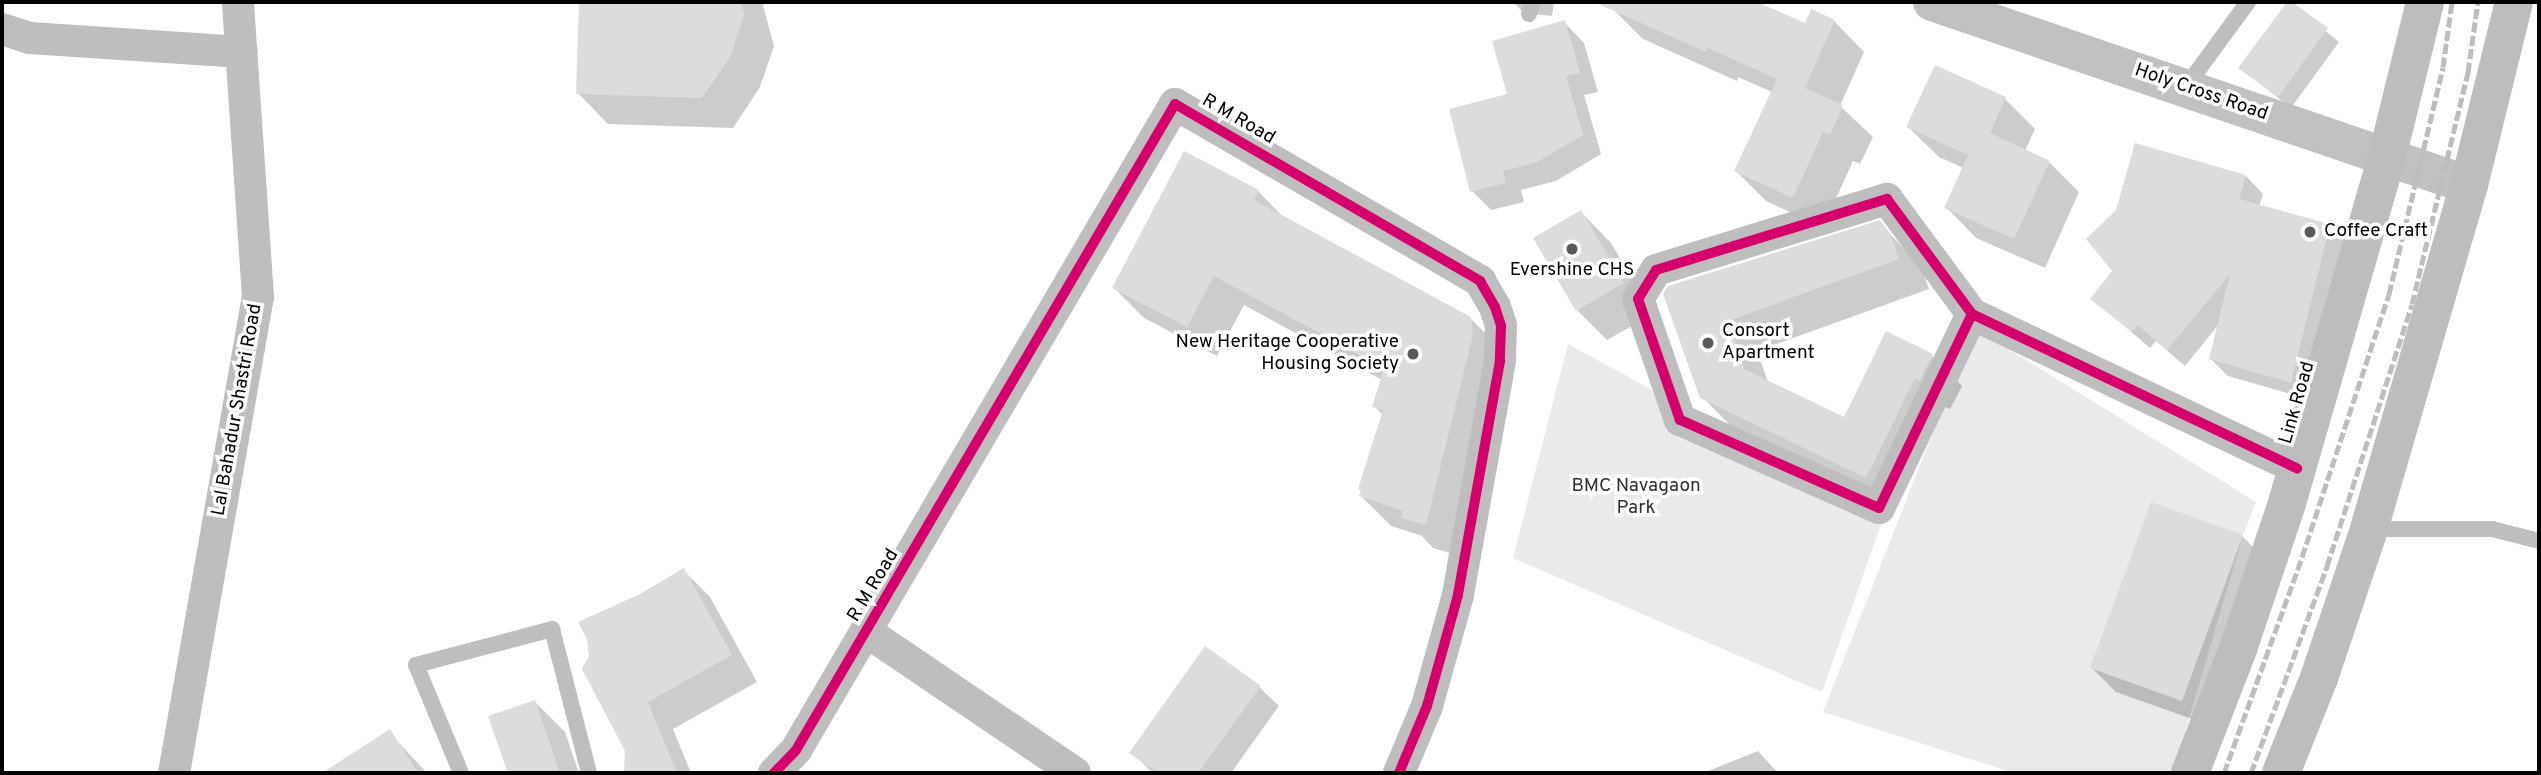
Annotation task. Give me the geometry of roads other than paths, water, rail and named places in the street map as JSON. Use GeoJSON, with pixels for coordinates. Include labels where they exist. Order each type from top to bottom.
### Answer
{"type":"FeatureCollection","features":[{"type":"Feature","properties":{"kind":"main road","name":"Link Road"},"geometry":{"type":"LineString","coordinates":[[2189,773],[2238,649],[2297,468],[2387,157],[2425,2]]}},
{"type":"Feature","properties":{"kind":"main road"},"geometry":{"type":"LineString","coordinates":[[2281,773],[2319,678],[2369,528],[2469,185],[2514,2]]}},
{"type":"Feature","properties":{"kind":"street","name":"Lal Bahadur Shastri Road"},"geometry":{"type":"LineString","coordinates":[[174,773],[258,297],[238,2]]}},
{"type":"Feature","properties":{"kind":"street","name":"Holy Cross Road"},"geometry":{"type":"LineString","coordinates":[[1932,2],[2469,185]]}},
{"type":"Feature","properties":{"kind":"street"},"geometry":{"type":"LineString","coordinates":[[2,29],[30,38],[242,52]]}},
{"type":"Feature","properties":{"kind":"street","name":"R M Road"},"geometry":{"type":"LineString","coordinates":[[774,773],[796,750],[867,632],[1175,104],[1480,281],[1495,307],[1501,326],[1500,361],[1458,595],[1427,706],[1399,773]]}},
{"type":"Feature","properties":{"kind":"street"},"geometry":{"type":"LineString","coordinates":[[1972,314],[1878,508],[1680,420],[1638,299],[1656,270],[1887,199],[1972,314],[2297,468]]}},
{"type":"Feature","properties":{"kind":"street","name":"R M Road"},"geometry":{"type":"LineString","coordinates":[[867,632],[1075,773]]}},
{"type":"Feature","properties":{"kind":"lane"},"geometry":{"type":"LineString","coordinates":[[2185,88],[2248,2]]}},
{"type":"Feature","properties":{"kind":"lane"},"geometry":{"type":"LineString","coordinates":[[2369,528],[2491,530],[2539,541]]}},
{"type":"Feature","properties":{"kind":"lane"},"geometry":{"type":"LineString","coordinates":[[461,773],[416,665],[552,629],[589,773]]}},
{"type":"Feature","properties":{"kind":"railway"},"geometry":{"type":"LineString","coordinates":[[2224,773],[2302,557],[2389,294],[2443,67],[2452,2]]}},
{"type":"Feature","properties":{"kind":"railway"},"geometry":{"type":"LineString","coordinates":[[2251,773],[2327,566],[2412,304],[2468,72],[2478,2]]}},
{"type":"Feature","properties":{"kind":"place","name":"Coffee Craft"},"geometry":{"type":"Point","coordinates":[2310,232]}},
{"type":"Feature","properties":{"kind":"place","name":"Evershine CHS"},"geometry":{"type":"Point","coordinates":[1572,249]}},
{"type":"Feature","properties":{"kind":"place","name":"Consort Apartment"},"geometry":{"type":"Point","coordinates":[1708,343]}},
{"type":"Feature","properties":{"kind":"place","name":"New Heritage Cooperative Housing Society"},"geometry":{"type":"Point","coordinates":[1413,354]}},
{"type":"Feature","properties":{"kind":"park label","name":"BMC Navagaon Park"},"geometry":{"type":"Point","coordinates":[1636,498]}}]}
